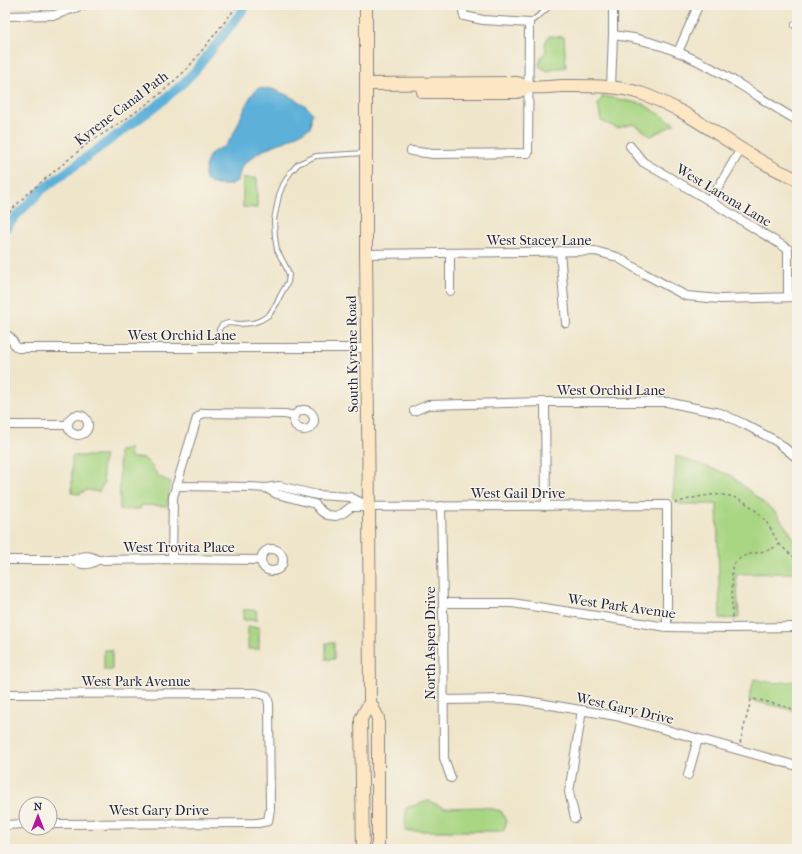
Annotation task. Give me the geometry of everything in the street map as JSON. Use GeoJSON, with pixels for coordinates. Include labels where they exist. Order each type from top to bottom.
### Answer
{"type":"FeatureCollection","features":[{"type":"Feature","properties":{"kind":"main road","name":"South Kyrene Road"},"geometry":{"type":"LineString","coordinates":[[366,5],[366,254],[370,702],[378,718],[378,849]]}},
{"type":"Feature","properties":{"kind":"main road"},"geometry":{"type":"LineString","coordinates":[[366,89],[455,88],[517,83],[529,87],[610,87],[642,94],[664,103],[693,118],[782,173],[797,179]]}},
{"type":"Feature","properties":{"kind":"main road","name":"South Kyrene Road"},"geometry":{"type":"LineString","coordinates":[[363,849],[361,719],[370,702]]}},
{"type":"Feature","properties":{"kind":"street"},"geometry":{"type":"LineString","coordinates":[[5,16],[55,16],[83,5]]}},
{"type":"Feature","properties":{"kind":"street"},"geometry":{"type":"LineString","coordinates":[[411,151],[433,154],[528,153],[529,23],[483,20],[464,16],[462,5]]}},
{"type":"Feature","properties":{"kind":"street"},"geometry":{"type":"LineString","coordinates":[[610,87],[613,5]]}},
{"type":"Feature","properties":{"kind":"street"},"geometry":{"type":"LineString","coordinates":[[678,52],[698,6]]}},
{"type":"Feature","properties":{"kind":"street"},"geometry":{"type":"LineString","coordinates":[[613,35],[628,36],[646,40],[709,66],[797,120]]}},
{"type":"Feature","properties":{"kind":"street","name":"West Larona Lane"},"geometry":{"type":"LineString","coordinates":[[630,146],[643,162],[788,249],[788,297]]}},
{"type":"Feature","properties":{"kind":"street"},"geometry":{"type":"LineString","coordinates":[[710,201],[741,149]]}},
{"type":"Feature","properties":{"kind":"street"},"geometry":{"type":"LineString","coordinates":[[560,251],[566,323]]}},
{"type":"Feature","properties":{"kind":"street","name":"West Stacey Lane"},"geometry":{"type":"LineString","coordinates":[[366,254],[595,251],[617,257],[686,296],[720,299],[797,297]]}},
{"type":"Feature","properties":{"kind":"street"},"geometry":{"type":"LineString","coordinates":[[450,253],[450,291]]}},
{"type":"Feature","properties":{"kind":"street","name":"West Orchid Lane"},"geometry":{"type":"LineString","coordinates":[[5,334],[11,337],[18,348],[367,348]]}},
{"type":"Feature","properties":{"kind":"street"},"geometry":{"type":"LineString","coordinates":[[545,402],[546,506]]}},
{"type":"Feature","properties":{"kind":"street","name":"West Orchid Lane"},"geometry":{"type":"LineString","coordinates":[[414,411],[428,405],[545,402],[667,402],[720,414],[744,424],[776,441],[797,458]]}},
{"type":"Feature","properties":{"kind":"street"},"geometry":{"type":"LineString","coordinates":[[172,559],[173,497],[197,418],[203,413],[285,414],[295,416]]}},
{"type":"Feature","properties":{"kind":"street"},"geometry":{"type":"LineString","coordinates":[[5,425],[67,425]]}},
{"type":"Feature","properties":{"kind":"street","name":"West Gail Drive"},"geometry":{"type":"LineString","coordinates":[[176,486],[266,488],[279,486],[317,495],[350,497],[369,507]]}},
{"type":"Feature","properties":{"kind":"street","name":"West Gail Drive"},"geometry":{"type":"LineString","coordinates":[[266,488],[277,494],[315,504],[327,515],[336,516],[351,507],[667,505]]}},
{"type":"Feature","properties":{"kind":"street"},"geometry":{"type":"LineString","coordinates":[[667,505],[667,626]]}},
{"type":"Feature","properties":{"kind":"street","name":"North Aspen Drive"},"geometry":{"type":"LineString","coordinates":[[441,506],[444,758],[451,778]]}},
{"type":"Feature","properties":{"kind":"street","name":"West Trovita Place"},"geometry":{"type":"LineString","coordinates":[[5,560],[73,560],[79,564],[92,564],[97,560],[261,560]]}},
{"type":"Feature","properties":{"kind":"street","name":"West Park Avenue"},"geometry":{"type":"LineString","coordinates":[[443,603],[512,603],[667,626],[733,628],[797,627]]}},
{"type":"Feature","properties":{"kind":"street","name":"West Park Avenue"},"geometry":{"type":"LineString","coordinates":[[5,694],[256,693],[268,696],[270,810],[268,821]]}},
{"type":"Feature","properties":{"kind":"street","name":"West Gary Drive"},"geometry":{"type":"LineString","coordinates":[[444,700],[521,700],[616,716],[797,766]]}},
{"type":"Feature","properties":{"kind":"street"},"geometry":{"type":"LineString","coordinates":[[575,818],[569,792],[582,710]]}},
{"type":"Feature","properties":{"kind":"street"},"geometry":{"type":"LineString","coordinates":[[688,775],[698,738]]}},
{"type":"Feature","properties":{"kind":"street","name":"West Gary Drive"},"geometry":{"type":"LineString","coordinates":[[58,824],[258,823],[268,821]]}},
{"type":"Feature","properties":{"kind":"street"},"geometry":{"type":"LineString","coordinates":[[5,824],[18,824]]}},
{"type":"Feature","properties":{"kind":"lane"},"geometry":{"type":"LineString","coordinates":[[529,23],[551,5]]}},
{"type":"Feature","properties":{"kind":"lane"},"geometry":{"type":"LineString","coordinates":[[219,348],[219,329],[222,325],[228,323],[253,323],[269,315],[288,282],[288,269],[277,250],[274,220],[279,195],[290,173],[298,164],[316,156],[366,152]]}},
{"type":"Feature","properties":{"kind":"lane"},"geometry":{"type":"LineString","coordinates":[[315,504],[317,495]]}},
{"type":"Feature","properties":{"kind":"path","name":"Kyrene Canal Path"},"geometry":{"type":"LineString","coordinates":[[5,217],[26,195],[87,144],[126,119],[164,90],[188,68],[238,5]]}},
{"type":"Feature","properties":{"kind":"path"},"geometry":{"type":"LineString","coordinates":[[667,505],[709,494],[721,494],[741,499],[765,521],[779,544],[797,559]]}},
{"type":"Feature","properties":{"kind":"path"},"geometry":{"type":"LineString","coordinates":[[733,628],[732,567],[736,561],[743,557],[770,550],[779,544]]}},
{"type":"Feature","properties":{"kind":"path"},"geometry":{"type":"LineString","coordinates":[[738,749],[752,699],[797,710]]}},
{"type":"Feature","properties":{"kind":"green space"},"geometry":{"type":"Polygon","coordinates":[[[549,36],[564,37],[566,67],[547,71],[539,66],[541,57],[546,52],[545,43],[549,36]]]}},
{"type":"Feature","properties":{"kind":"green space"},"geometry":{"type":"Polygon","coordinates":[[[603,96],[643,104],[675,124],[651,136],[634,124],[617,128],[601,121],[598,104],[603,96]]]}},
{"type":"Feature","properties":{"kind":"green space"},"geometry":{"type":"Polygon","coordinates":[[[243,178],[257,178],[257,208],[243,207],[243,178]]]}},
{"type":"Feature","properties":{"kind":"green space"},"geometry":{"type":"Polygon","coordinates":[[[129,448],[130,458],[144,458],[159,477],[171,482],[167,506],[142,505],[140,509],[120,510],[119,451],[129,448]]]}},
{"type":"Feature","properties":{"kind":"green space"},"geometry":{"type":"Polygon","coordinates":[[[72,456],[105,456],[102,467],[104,483],[99,492],[87,490],[79,494],[72,493],[72,456]]]}},
{"type":"Feature","properties":{"kind":"green space"},"geometry":{"type":"Polygon","coordinates":[[[676,456],[730,475],[776,513],[797,545],[797,573],[736,574],[739,618],[720,619],[717,504],[680,504],[673,498],[676,456]]]}},
{"type":"Feature","properties":{"kind":"green space"},"geometry":{"type":"Polygon","coordinates":[[[243,610],[256,610],[257,620],[243,620],[243,610]]]}},
{"type":"Feature","properties":{"kind":"green space"},"geometry":{"type":"Polygon","coordinates":[[[248,627],[259,627],[259,649],[248,649],[248,627]]]}},
{"type":"Feature","properties":{"kind":"green space"},"geometry":{"type":"Polygon","coordinates":[[[326,643],[334,643],[334,659],[326,659],[326,643]]]}},
{"type":"Feature","properties":{"kind":"green space"},"geometry":{"type":"Polygon","coordinates":[[[104,650],[112,650],[112,670],[104,670],[104,650]]]}},
{"type":"Feature","properties":{"kind":"green space"},"geometry":{"type":"Polygon","coordinates":[[[754,679],[774,683],[797,681],[797,711],[749,700],[754,679]]]}},
{"type":"Feature","properties":{"kind":"green space"},"geometry":{"type":"Polygon","coordinates":[[[429,801],[444,808],[484,807],[501,811],[507,821],[503,831],[405,831],[406,808],[429,801]]]}},
{"type":"Feature","properties":{"kind":"water"},"geometry":{"type":"Polygon","coordinates":[[[258,88],[272,89],[305,105],[312,113],[310,128],[286,141],[258,153],[243,165],[238,180],[230,185],[210,183],[205,178],[206,165],[209,157],[214,151],[224,147],[233,135],[248,101],[258,88]]]}},
{"type":"Feature","properties":{"kind":"waterway"},"geometry":{"type":"LineString","coordinates":[[5,229],[43,189],[159,104],[181,85],[196,70],[247,5]]}}]}
